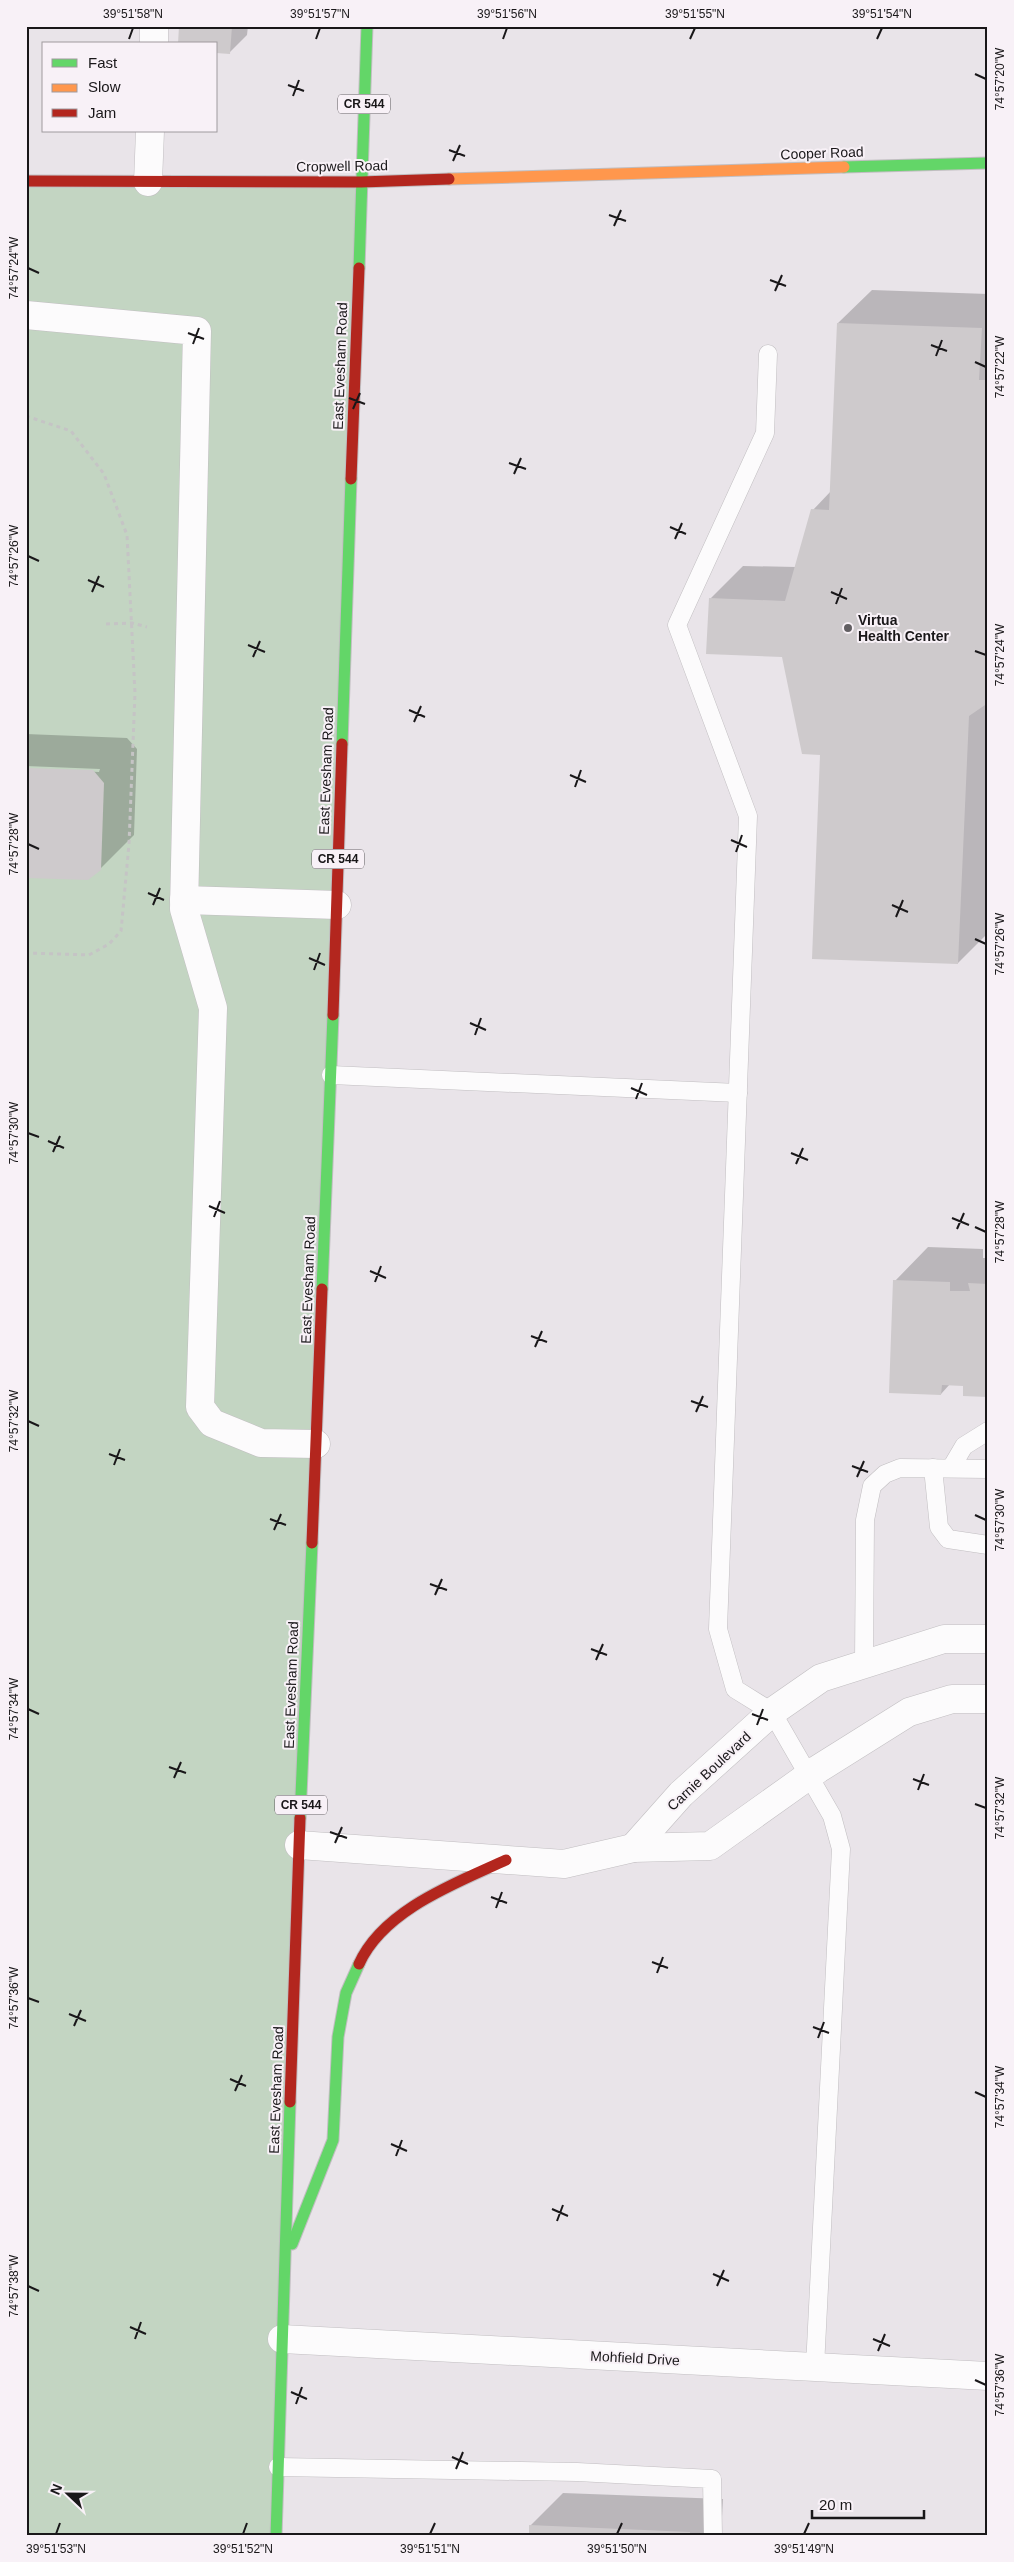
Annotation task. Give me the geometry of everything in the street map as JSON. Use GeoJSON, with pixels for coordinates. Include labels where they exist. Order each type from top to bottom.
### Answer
{"type":"FeatureCollection","features":[{"type":"Feature","properties":{"kind":"main road","name":"East Evesham Road"},"geometry":{"type":"LineString","coordinates":[[276,2536],[299,1845],[331,1075],[367,26]]}},
{"type":"Feature","properties":{"kind":"main road","name":"Cooper Road"},"geometry":{"type":"LineString","coordinates":[[658,173],[988,163]]}},
{"type":"Feature","properties":{"kind":"main road","name":"Cropwell Road"},"geometry":{"type":"LineString","coordinates":[[26,181],[361,182],[658,173]]}},
{"type":"Feature","properties":{"kind":"main road"},"geometry":{"type":"LineString","coordinates":[[285,2262],[333,2140],[337,2103],[338,2037],[346,1993],[363,1955],[386,1928],[432,1894],[506,1860]]}},
{"type":"Feature","properties":{"kind":"street"},"geometry":{"type":"LineString","coordinates":[[154,26],[154,42]]}},
{"type":"Feature","properties":{"kind":"street"},"geometry":{"type":"LineString","coordinates":[[148,182],[150,132]]}},
{"type":"Feature","properties":{"kind":"street"},"geometry":{"type":"LineString","coordinates":[[26,315],[197,331],[184,909],[213,1008],[200,1407],[212,1423],[260,1443],[316,1444]]}},
{"type":"Feature","properties":{"kind":"street"},"geometry":{"type":"LineString","coordinates":[[184,900],[337,904]]}},
{"type":"Feature","properties":{"kind":"street","name":"Carnie Boulevard"},"geometry":{"type":"LineString","coordinates":[[633,1848],[681,1794],[772,1712],[821,1678],[944,1639],[988,1639]]}},
{"type":"Feature","properties":{"kind":"street"},"geometry":{"type":"LineString","coordinates":[[299,1845],[564,1864],[633,1848],[710,1846],[809,1776],[909,1712],[952,1699],[988,1699]]}},
{"type":"Feature","properties":{"kind":"street","name":"Mohfield Drive"},"geometry":{"type":"LineString","coordinates":[[282,2339],[988,2376]]}},
{"type":"Feature","properties":{"kind":"lane"},"geometry":{"type":"LineString","coordinates":[[768,354],[765,433],[677,624],[748,816],[718,1629],[735,1689],[772,1712],[832,1816],[840,1849],[815,2367]]}},
{"type":"Feature","properties":{"kind":"lane"},"geometry":{"type":"LineString","coordinates":[[331,1075],[738,1093]]}},
{"type":"Feature","properties":{"kind":"lane"},"geometry":{"type":"LineString","coordinates":[[951,1468],[964,1446],[988,1431]]}},
{"type":"Feature","properties":{"kind":"lane"},"geometry":{"type":"LineString","coordinates":[[864,1663],[865,1520],[872,1486],[885,1474],[900,1468],[988,1468]]}},
{"type":"Feature","properties":{"kind":"lane"},"geometry":{"type":"LineString","coordinates":[[933,1468],[939,1527],[948,1539],[988,1544]]}},
{"type":"Feature","properties":{"kind":"lane"},"geometry":{"type":"LineString","coordinates":[[278,2467],[577,2472],[712,2479],[713,2536]]}},
{"type":"Feature","properties":{"kind":"path"},"geometry":{"type":"LineString","coordinates":[[26,416],[71,431],[104,474],[127,534],[135,693],[129,844],[121,931],[109,944],[89,955],[26,953]]}},
{"type":"Feature","properties":{"kind":"path"},"geometry":{"type":"LineString","coordinates":[[106,624],[132,623],[147,627]]}},
{"type":"Feature","properties":{"kind":"green space"},"geometry":{"type":"Polygon","coordinates":[[[26,181],[361,182],[277,2536],[26,2536],[26,181]]]}},
{"type":"Feature","properties":{"kind":"building"},"geometry":{"type":"Polygon","coordinates":[[[179,26],[232,26],[230,54],[218,53],[218,42],[178,42],[179,26]]]}},
{"type":"Feature","properties":{"kind":"building","name":"Virtua Health Center"},"geometry":{"type":"Polygon","coordinates":[[[837,323],[982,328],[979,380],[988,380],[988,703],[969,716],[958,964],[812,959],[820,755],[802,754],[782,657],[706,654],[709,598],[785,601],[811,509],[829,510],[837,323]]]}},
{"type":"Feature","properties":{"kind":"building"},"geometry":{"type":"Polygon","coordinates":[[[26,768],[93,770],[104,783],[101,870],[88,880],[26,878],[26,768]]]}},
{"type":"Feature","properties":{"kind":"building"},"geometry":{"type":"Polygon","coordinates":[[[893,1280],[950,1282],[950,1291],[970,1291],[968,1283],[988,1284],[988,1397],[963,1396],[963,1386],[942,1385],[941,1395],[889,1393],[893,1280]]]}},
{"type":"Feature","properties":{"kind":"building"},"geometry":{"type":"Polygon","coordinates":[[[529,2525],[690,2532],[690,2536],[529,2536],[529,2525]]]}},
{"type":"Feature","properties":{"kind":"traffic: fast"},"geometry":{"type":"LineString","coordinates":[[359,268],[367,26]]}},
{"type":"Feature","properties":{"kind":"traffic: fast"},"geometry":{"type":"LineString","coordinates":[[844,167],[988,163]]}},
{"type":"Feature","properties":{"kind":"traffic: fast"},"geometry":{"type":"LineString","coordinates":[[342,744],[351,479]]}},
{"type":"Feature","properties":{"kind":"traffic: fast"},"geometry":{"type":"LineString","coordinates":[[322,1289],[333,1015]]}},
{"type":"Feature","properties":{"kind":"traffic: fast"},"geometry":{"type":"LineString","coordinates":[[300,1818],[312,1543]]}},
{"type":"Feature","properties":{"kind":"traffic: fast"},"geometry":{"type":"LineString","coordinates":[[292,2244],[333,2140],[338,2037],[346,1993],[359,1964]]}},
{"type":"Feature","properties":{"kind":"traffic: fast"},"geometry":{"type":"LineString","coordinates":[[276,2536],[290,2102]]}},
{"type":"Feature","properties":{"kind":"traffic: slow"},"geometry":{"type":"LineString","coordinates":[[449,179],[844,167]]}},
{"type":"Feature","properties":{"kind":"traffic: jam"},"geometry":{"type":"LineString","coordinates":[[26,181],[361,182],[449,179]]}},
{"type":"Feature","properties":{"kind":"traffic: jam"},"geometry":{"type":"LineString","coordinates":[[351,479],[359,268]]}},
{"type":"Feature","properties":{"kind":"traffic: jam"},"geometry":{"type":"LineString","coordinates":[[333,1015],[342,744]]}},
{"type":"Feature","properties":{"kind":"traffic: jam"},"geometry":{"type":"LineString","coordinates":[[312,1543],[322,1289]]}},
{"type":"Feature","properties":{"kind":"traffic: jam"},"geometry":{"type":"LineString","coordinates":[[290,2102],[300,1818]]}},
{"type":"Feature","properties":{"kind":"traffic: jam"},"geometry":{"type":"LineString","coordinates":[[359,1964],[370,1945],[385,1928],[403,1913],[465,1878],[506,1860]]}},
{"type":"Feature","properties":{"kind":"place","name":"Virtua Health Center"},"geometry":{"type":"Point","coordinates":[848,628]}}]}
